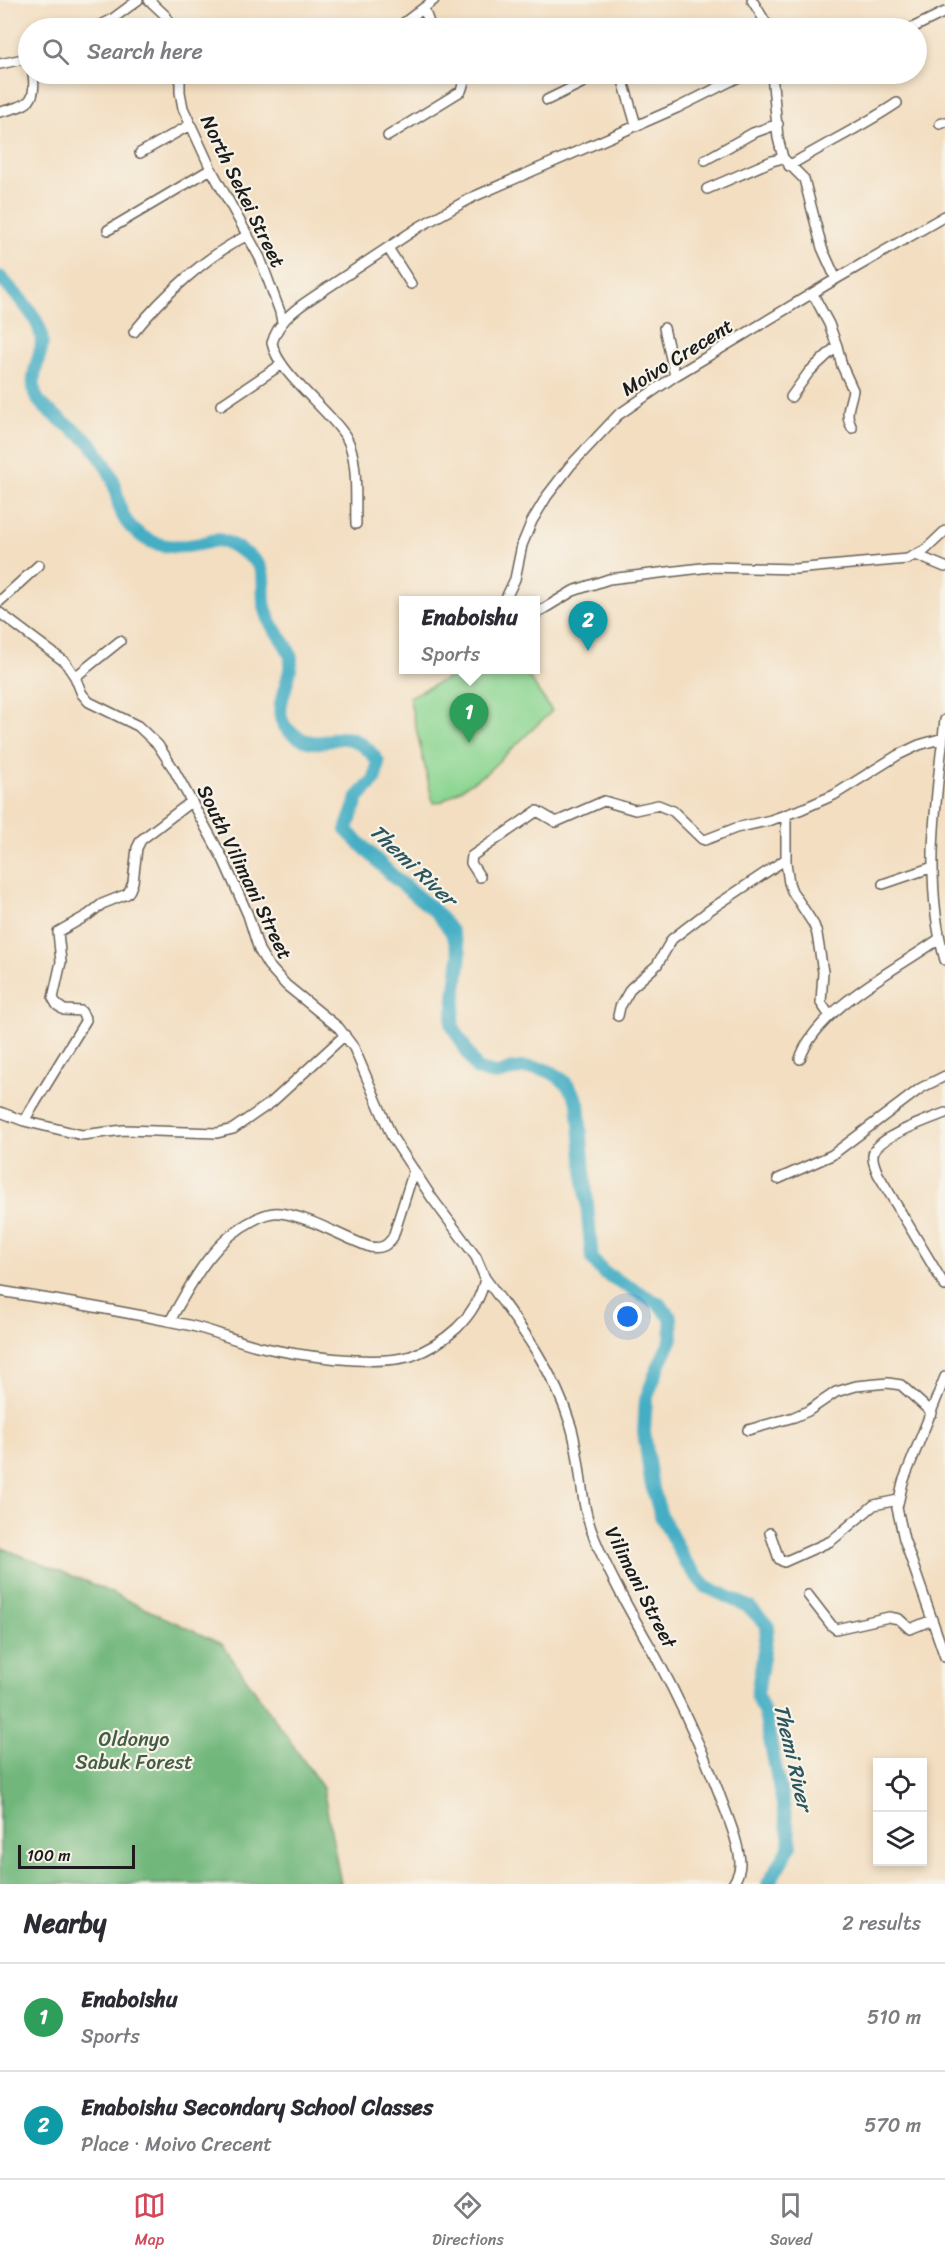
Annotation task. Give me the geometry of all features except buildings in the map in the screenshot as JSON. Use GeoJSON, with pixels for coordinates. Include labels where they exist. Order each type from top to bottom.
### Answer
{"type":"FeatureCollection","features":[{"type":"Feature","properties":{"kind":"street"},"geometry":{"type":"LineString","coordinates":[[114,18],[138,0]]}},
{"type":"Feature","properties":{"kind":"street"},"geometry":{"type":"LineString","coordinates":[[149,0],[167,18]]}},
{"type":"Feature","properties":{"kind":"street"},"geometry":{"type":"LineString","coordinates":[[411,18],[435,0]]}},
{"type":"Feature","properties":{"kind":"street"},"geometry":{"type":"LineString","coordinates":[[752,0],[763,18]]}},
{"type":"Feature","properties":{"kind":"street"},"geometry":{"type":"LineString","coordinates":[[424,9],[427,18]]}},
{"type":"Feature","properties":{"kind":"street"},"geometry":{"type":"LineString","coordinates":[[927,21],[945,12]]}},
{"type":"Feature","properties":{"kind":"street"},"geometry":{"type":"LineString","coordinates":[[0,64],[18,60]]}},
{"type":"Feature","properties":{"kind":"street"},"geometry":{"type":"LineString","coordinates":[[0,112],[27,104],[32,98],[34,84]]}},
{"type":"Feature","properties":{"kind":"street","name":"North Sekei Street"},"geometry":{"type":"LineString","coordinates":[[181,84],[181,99],[190,125],[211,169],[260,258],[282,322]]}},
{"type":"Feature","properties":{"kind":"street"},"geometry":{"type":"LineString","coordinates":[[388,136],[461,91],[463,84]]}},
{"type":"Feature","properties":{"kind":"street"},"geometry":{"type":"LineString","coordinates":[[547,100],[580,84]]}},
{"type":"Feature","properties":{"kind":"street"},"geometry":{"type":"LineString","coordinates":[[624,84],[636,125]]}},
{"type":"Feature","properties":{"kind":"street"},"geometry":{"type":"LineString","coordinates":[[356,524],[352,452],[346,438],[275,353],[272,343],[282,322],[291,312],[388,248],[472,197],[676,108],[725,84]]}},
{"type":"Feature","properties":{"kind":"street"},"geometry":{"type":"LineString","coordinates":[[773,84],[778,138],[786,162],[804,179],[822,248],[836,279]]}},
{"type":"Feature","properties":{"kind":"street"},"geometry":{"type":"LineString","coordinates":[[707,189],[772,161],[786,162],[873,120],[897,103]]}},
{"type":"Feature","properties":{"kind":"street"},"geometry":{"type":"LineString","coordinates":[[705,160],[753,134],[778,124]]}},
{"type":"Feature","properties":{"kind":"street"},"geometry":{"type":"LineString","coordinates":[[140,153],[190,125]]}},
{"type":"Feature","properties":{"kind":"street"},"geometry":{"type":"LineString","coordinates":[[108,230],[211,169]]}},
{"type":"Feature","properties":{"kind":"street","name":"Moivo Crecent"},"geometry":{"type":"LineString","coordinates":[[507,596],[515,579],[522,545],[531,521],[570,466],[618,415],[675,376],[945,216]]}},
{"type":"Feature","properties":{"kind":"street"},"geometry":{"type":"LineString","coordinates":[[134,332],[163,300],[212,257],[248,235]]}},
{"type":"Feature","properties":{"kind":"street"},"geometry":{"type":"LineString","coordinates":[[388,248],[411,284]]}},
{"type":"Feature","properties":{"kind":"street"},"geometry":{"type":"LineString","coordinates":[[813,294],[829,324],[842,366],[853,390],[846,414],[852,428]]}},
{"type":"Feature","properties":{"kind":"street"},"geometry":{"type":"LineString","coordinates":[[664,328],[675,376]]}},
{"type":"Feature","properties":{"kind":"street"},"geometry":{"type":"LineString","coordinates":[[790,397],[809,372],[837,346]]}},
{"type":"Feature","properties":{"kind":"street"},"geometry":{"type":"LineString","coordinates":[[221,405],[282,364]]}},
{"type":"Feature","properties":{"kind":"street"},"geometry":{"type":"LineString","coordinates":[[540,611],[573,591],[609,579],[710,567],[795,568],[907,559],[925,550],[945,531]]}},
{"type":"Feature","properties":{"kind":"street"},"geometry":{"type":"LineString","coordinates":[[916,555],[945,567]]}},
{"type":"Feature","properties":{"kind":"street"},"geometry":{"type":"LineString","coordinates":[[0,601],[39,565]]}},
{"type":"Feature","properties":{"kind":"street","name":"South Vilimani Street"},"geometry":{"type":"LineString","coordinates":[[0,613],[58,656],[70,668],[82,694],[89,702],[125,718],[154,739],[192,801],[227,868],[267,965],[286,985],[345,1035],[366,1071],[392,1137],[432,1198],[467,1244],[485,1278]]}},
{"type":"Feature","properties":{"kind":"street"},"geometry":{"type":"LineString","coordinates":[[75,677],[120,641]]}},
{"type":"Feature","properties":{"kind":"street"},"geometry":{"type":"LineString","coordinates":[[945,720],[933,867],[934,901],[939,939],[945,960]]}},
{"type":"Feature","properties":{"kind":"street"},"geometry":{"type":"LineString","coordinates":[[480,877],[471,863],[472,856],[537,811],[556,822],[604,801],[635,810],[658,805],[673,811],[705,840],[736,828],[786,816],[834,795],[898,755],[919,745],[943,738]]}},
{"type":"Feature","properties":{"kind":"street"},"geometry":{"type":"LineString","coordinates":[[24,1121],[86,1020],[81,1011],[64,1010],[53,998],[61,962],[58,932],[102,904],[127,894],[133,882],[137,848],[141,840],[192,801]]}},
{"type":"Feature","properties":{"kind":"street"},"geometry":{"type":"LineString","coordinates":[[786,816],[786,859],[792,891],[814,925],[819,940],[823,972],[821,1003],[830,1016]]}},
{"type":"Feature","properties":{"kind":"street"},"geometry":{"type":"LineString","coordinates":[[618,1016],[620,1007],[631,988],[657,965],[672,939],[711,909],[786,859]]}},
{"type":"Feature","properties":{"kind":"street"},"geometry":{"type":"LineString","coordinates":[[884,884],[933,867]]}},
{"type":"Feature","properties":{"kind":"street"},"geometry":{"type":"LineString","coordinates":[[800,1059],[807,1041],[830,1016],[939,939]]}},
{"type":"Feature","properties":{"kind":"street"},"geometry":{"type":"LineString","coordinates":[[1,1113],[82,1135],[124,1130],[217,1133],[233,1129],[272,1102],[345,1035]]}},
{"type":"Feature","properties":{"kind":"street"},"geometry":{"type":"LineString","coordinates":[[778,1179],[832,1155],[921,1089],[945,1076]]}},
{"type":"Feature","properties":{"kind":"street"},"geometry":{"type":"LineString","coordinates":[[945,1113],[890,1137],[875,1148],[873,1154],[878,1174],[945,1286]]}},
{"type":"Feature","properties":{"kind":"street"},"geometry":{"type":"LineString","coordinates":[[170,1321],[199,1270],[216,1248],[230,1235],[259,1217],[278,1213],[370,1247],[377,1249],[386,1245],[393,1237],[414,1170]]}},
{"type":"Feature","properties":{"kind":"street"},"geometry":{"type":"LineString","coordinates":[[0,1291],[170,1321],[257,1346],[300,1354],[345,1359],[383,1359],[408,1357],[433,1347],[465,1320],[476,1305],[485,1278]]}},
{"type":"Feature","properties":{"kind":"street","name":"Vilimani Street"},"geometry":{"type":"LineString","coordinates":[[485,1278],[535,1349],[564,1405],[577,1449],[586,1512],[592,1534],[690,1726],[724,1806],[740,1864],[733,1884]]}},
{"type":"Feature","properties":{"kind":"street"},"geometry":{"type":"LineString","coordinates":[[945,1377],[898,1500],[898,1520],[945,1658]]}},
{"type":"Feature","properties":{"kind":"street"},"geometry":{"type":"LineString","coordinates":[[748,1430],[808,1411],[836,1392],[881,1384],[901,1385],[932,1413]]}},
{"type":"Feature","properties":{"kind":"street"},"geometry":{"type":"LineString","coordinates":[[770,1533],[779,1558],[784,1562],[831,1542],[874,1505],[898,1500]]}},
{"type":"Feature","properties":{"kind":"street"},"geometry":{"type":"LineString","coordinates":[[808,1594],[832,1626],[837,1629],[889,1617],[899,1619],[910,1629],[932,1620]]}},
{"type":"Feature","properties":{"kind":"green space"},"geometry":{"type":"Polygon","coordinates":[[[457,674],[527,674],[552,711],[485,774],[441,802],[433,803],[409,697],[457,674]]]}},
{"type":"Feature","properties":{"kind":"green space","name":"Oldonyo Sabuk Forest"},"geometry":{"type":"Polygon","coordinates":[[[0,1547],[92,1584],[222,1644],[323,1788],[341,1884],[0,1884],[0,1547]]]}},
{"type":"Feature","properties":{"kind":"waterway","name":"Themi River"},"geometry":{"type":"LineString","coordinates":[[0,277],[29,310],[39,329],[42,339],[41,349],[34,377],[35,394],[38,400],[95,449],[111,475],[121,510],[130,526],[146,539],[163,545],[181,546],[222,541],[245,553],[257,563],[262,573],[264,601],[268,617],[286,645],[291,659],[280,714],[288,730],[298,737],[315,742],[342,738],[353,740],[367,749],[378,762],[375,779],[358,797],[346,830],[396,879],[436,912],[451,931],[460,953],[452,1025],[477,1069],[495,1074],[525,1068],[545,1070],[560,1078],[578,1103],[592,1259],[603,1272],[659,1304],[671,1318],[672,1338],[646,1399],[644,1431],[651,1482],[661,1516],[686,1563],[705,1586],[749,1607],[768,1626],[757,1695],[765,1715],[791,1845],[768,1884]]}},
{"type":"Feature","properties":{"kind":"place","name":"Enaboishu Secondary School Classes"},"geometry":{"type":"Point","coordinates":[588,651]}},
{"type":"Feature","properties":{"kind":"place","name":"Enaboishu"},"geometry":{"type":"Point","coordinates":[469,743]}}]}
